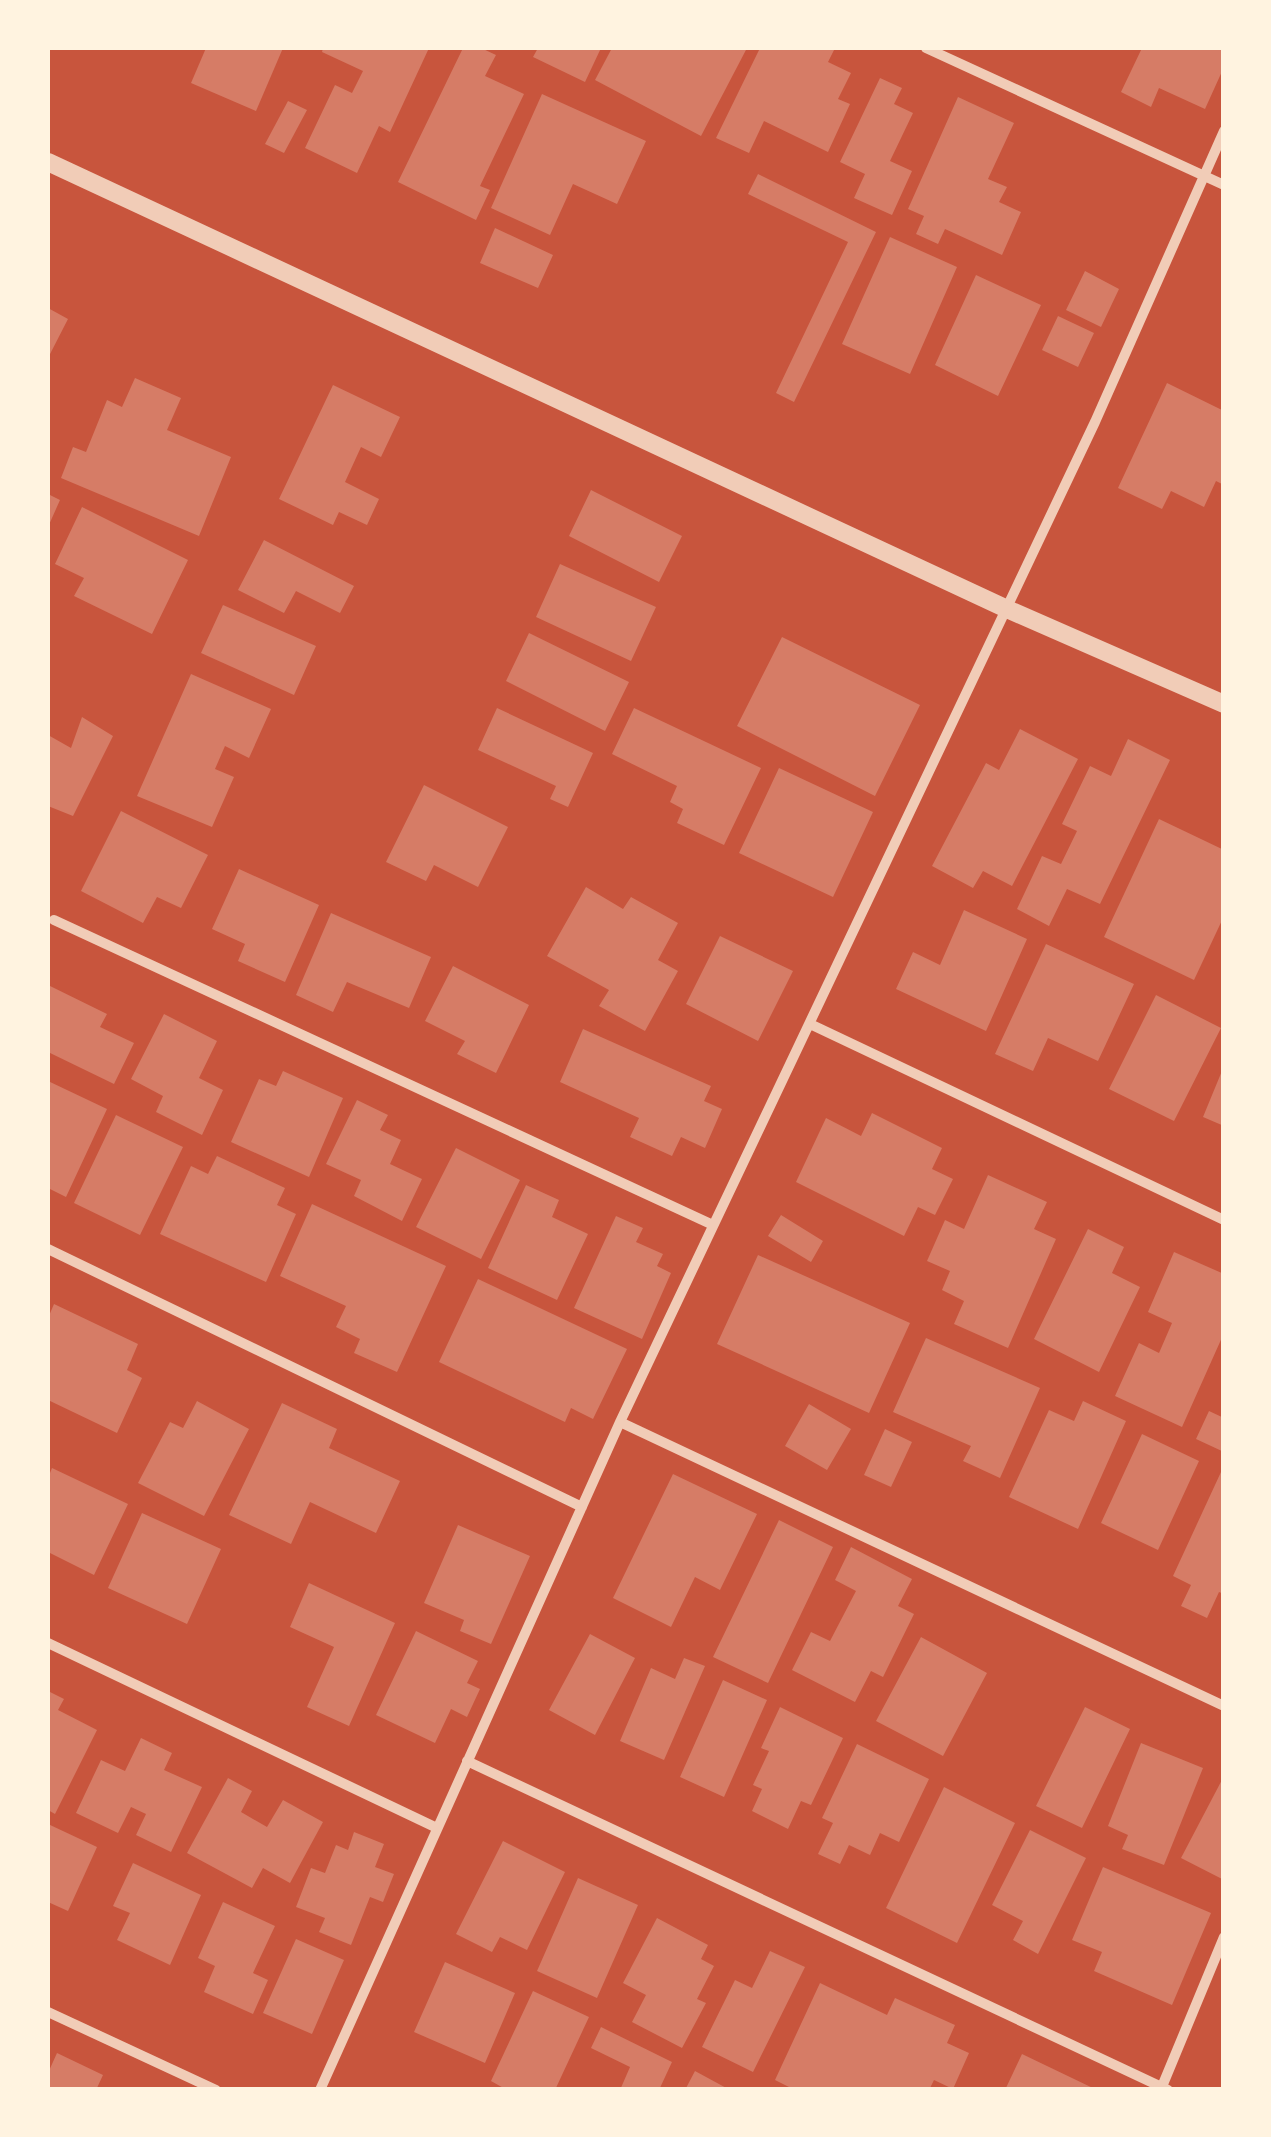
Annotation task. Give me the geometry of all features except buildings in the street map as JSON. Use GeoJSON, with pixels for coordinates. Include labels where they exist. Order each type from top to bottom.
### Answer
{"type":"FeatureCollection","features":[{"type":"Feature","properties":{"kind":"street"},"geometry":{"type":"LineString","coordinates":[[926,48],[1224,185]]}},
{"type":"Feature","properties":{"kind":"street"},"geometry":{"type":"LineString","coordinates":[[320,2090],[620,1422],[1095,422],[1224,131]]}},
{"type":"Feature","properties":{"kind":"street"},"geometry":{"type":"LineString","coordinates":[[48,162],[1007,610],[1224,704]]}},
{"type":"Feature","properties":{"kind":"street"},"geometry":{"type":"LineString","coordinates":[[54,920],[713,1225]]}},
{"type":"Feature","properties":{"kind":"street"},"geometry":{"type":"LineString","coordinates":[[810,1024],[1224,1220]]}},
{"type":"Feature","properties":{"kind":"street"},"geometry":{"type":"LineString","coordinates":[[48,1249],[582,1507]]}},
{"type":"Feature","properties":{"kind":"street"},"geometry":{"type":"LineString","coordinates":[[620,1422],[1224,1706]]}},
{"type":"Feature","properties":{"kind":"street"},"geometry":{"type":"LineString","coordinates":[[48,1643],[437,1828]]}},
{"type":"Feature","properties":{"kind":"street"},"geometry":{"type":"LineString","coordinates":[[467,1761],[1164,2089],[1224,1937]]}},
{"type":"Feature","properties":{"kind":"street"},"geometry":{"type":"LineString","coordinates":[[48,2012],[216,2090]]}}]}
